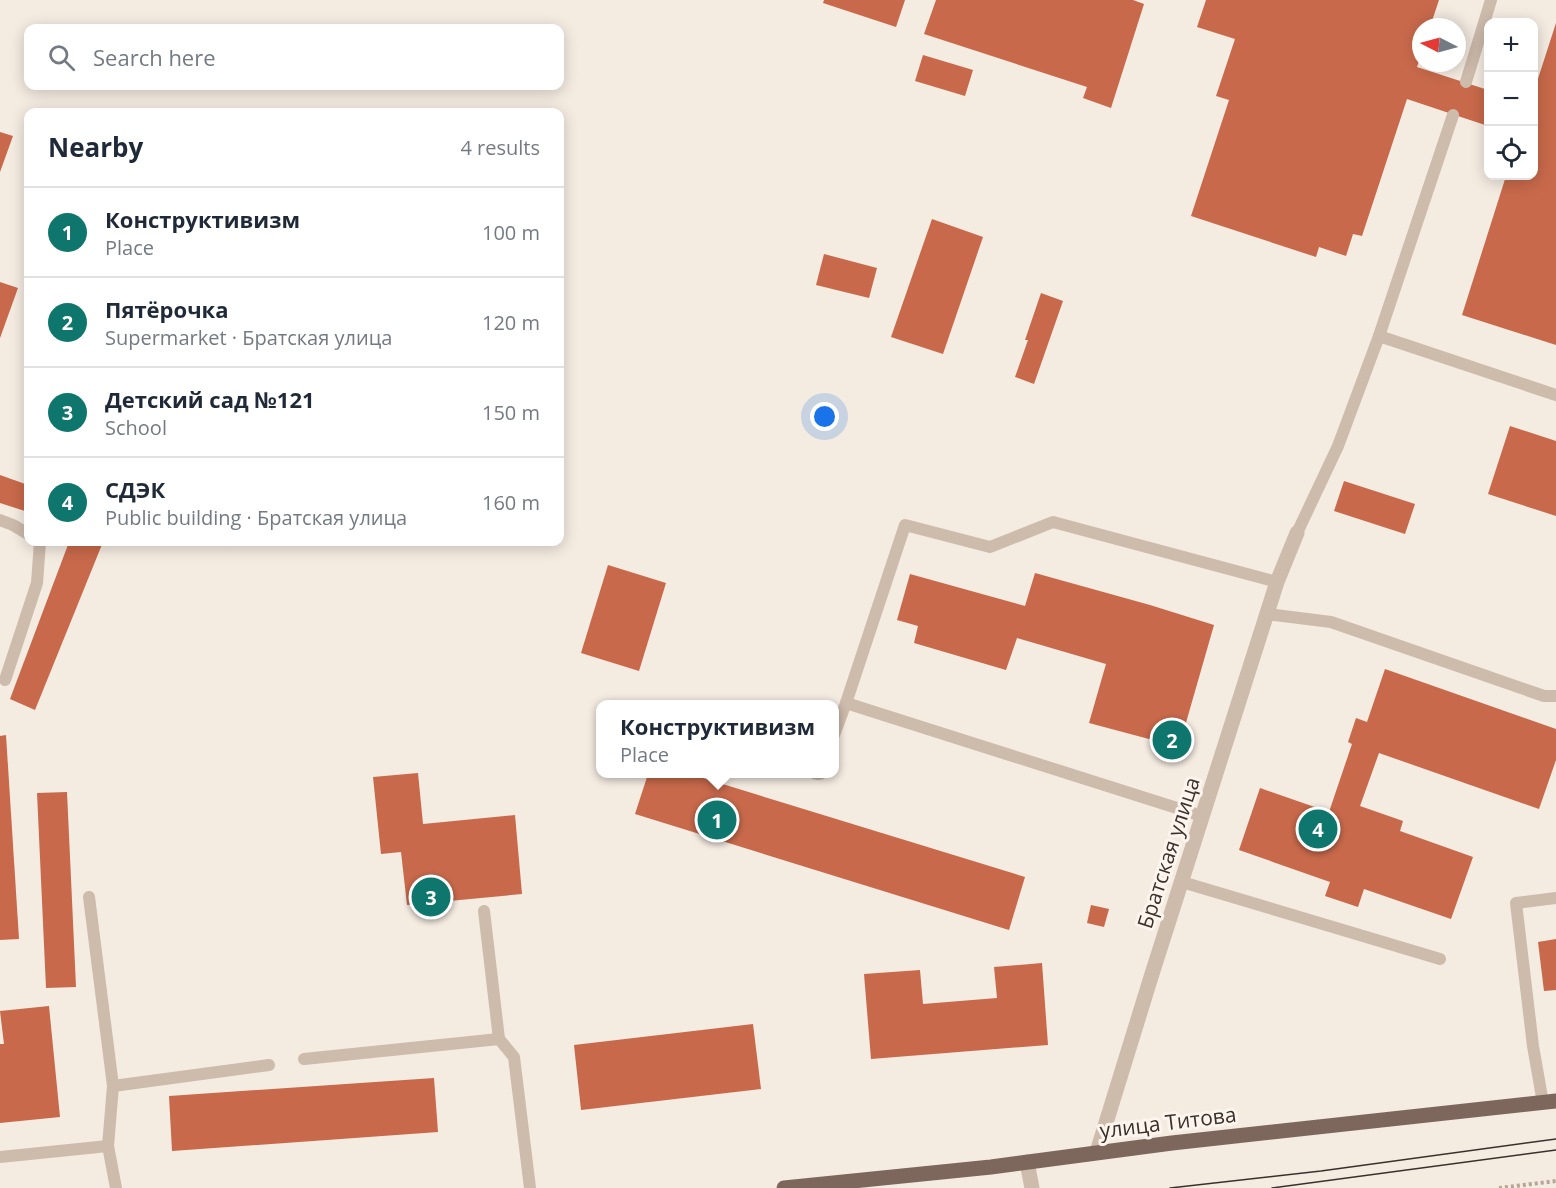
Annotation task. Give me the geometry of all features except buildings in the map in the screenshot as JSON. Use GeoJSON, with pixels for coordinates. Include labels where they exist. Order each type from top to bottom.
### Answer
{"type":"FeatureCollection","features":[{"type":"Feature","properties":{"kind":"main road","name":"улица Титова"},"geometry":{"type":"LineString","coordinates":[[784,1188],[991,1167],[1097,1152],[1549,1102]]}},
{"type":"Feature","properties":{"kind":"street","name":"Братская улица"},"geometry":{"type":"LineString","coordinates":[[1097,1152],[1277,582],[1297,533]]}},
{"type":"Feature","properties":{"kind":"street"},"geometry":{"type":"LineString","coordinates":[[1027,1162],[1032,1188]]}},
{"type":"Feature","properties":{"kind":"lane"},"geometry":{"type":"LineString","coordinates":[[1466,82],[1491,0]]}},
{"type":"Feature","properties":{"kind":"lane"},"geometry":{"type":"LineString","coordinates":[[1297,533],[1338,446],[1379,336],[1453,115]]}},
{"type":"Feature","properties":{"kind":"lane"},"geometry":{"type":"LineString","coordinates":[[1379,336],[1556,395]]}},
{"type":"Feature","properties":{"kind":"lane"},"geometry":{"type":"LineString","coordinates":[[0,520],[24,532]]}},
{"type":"Feature","properties":{"kind":"lane"},"geometry":{"type":"LineString","coordinates":[[839,722],[905,525],[990,547],[1053,522],[1277,582]]}},
{"type":"Feature","properties":{"kind":"lane"},"geometry":{"type":"LineString","coordinates":[[5,680],[37,583],[40,546]]}},
{"type":"Feature","properties":{"kind":"lane"},"geometry":{"type":"LineString","coordinates":[[1267,614],[1331,622],[1544,696],[1556,696]]}},
{"type":"Feature","properties":{"kind":"lane"},"geometry":{"type":"LineString","coordinates":[[846,703],[1202,816]]}},
{"type":"Feature","properties":{"kind":"lane"},"geometry":{"type":"LineString","coordinates":[[1182,882],[1440,959]]}},
{"type":"Feature","properties":{"kind":"lane"},"geometry":{"type":"LineString","coordinates":[[89,897],[113,1086],[108,1146],[116,1188]]}},
{"type":"Feature","properties":{"kind":"lane"},"geometry":{"type":"LineString","coordinates":[[1549,1102],[1533,1047],[1516,903],[1556,898]]}},
{"type":"Feature","properties":{"kind":"lane"},"geometry":{"type":"LineString","coordinates":[[484,911],[500,1039],[513,1057],[530,1188]]}},
{"type":"Feature","properties":{"kind":"lane"},"geometry":{"type":"LineString","coordinates":[[304,1059],[500,1039]]}},
{"type":"Feature","properties":{"kind":"lane"},"geometry":{"type":"LineString","coordinates":[[113,1086],[268,1065]]}},
{"type":"Feature","properties":{"kind":"lane"},"geometry":{"type":"LineString","coordinates":[[0,1157],[108,1146]]}},
{"type":"Feature","properties":{"kind":"path"},"geometry":{"type":"LineString","coordinates":[[1499,1188],[1556,1181]]}},
{"type":"Feature","properties":{"kind":"tram line"},"geometry":{"type":"LineString","coordinates":[[1170,1188],[1321,1171],[1556,1139]]}},
{"type":"Feature","properties":{"kind":"tram line"},"geometry":{"type":"LineString","coordinates":[[1272,1188],[1556,1150]]}},
{"type":"Feature","properties":{"kind":"place","name":"Пятёрочка"},"geometry":{"type":"Point","coordinates":[1172,740]}},
{"type":"Feature","properties":{"kind":"place","name":"Конструктивизм"},"geometry":{"type":"Point","coordinates":[717,820]}},
{"type":"Feature","properties":{"kind":"place","name":"СДЭК"},"geometry":{"type":"Point","coordinates":[1318,829]}},
{"type":"Feature","properties":{"kind":"place","name":"Детский сад №121"},"geometry":{"type":"Point","coordinates":[431,897]}}]}
